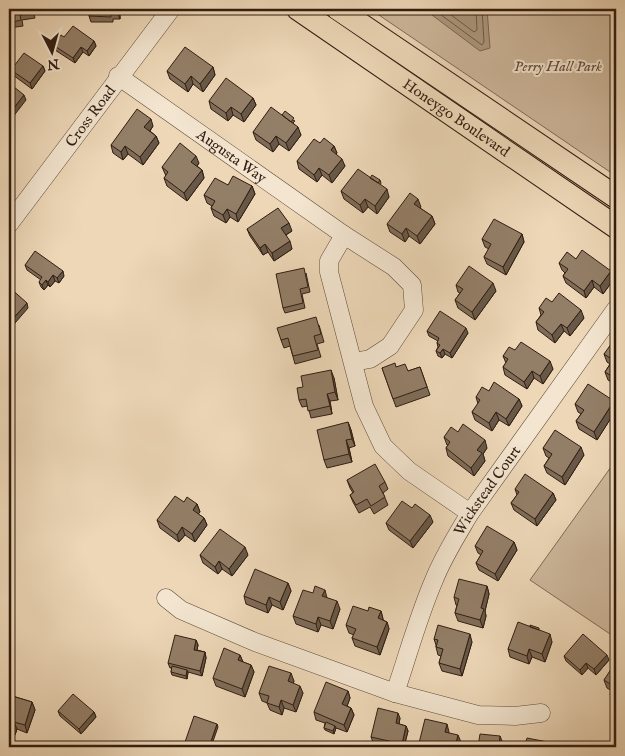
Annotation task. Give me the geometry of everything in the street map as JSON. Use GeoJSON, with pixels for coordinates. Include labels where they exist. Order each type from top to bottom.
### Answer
{"type":"FeatureCollection","features":[{"type":"Feature","properties":{"kind":"main road","name":"Honeygo Boulevard"},"geometry":{"type":"LineString","coordinates":[[298,9],[616,227]]}},
{"type":"Feature","properties":{"kind":"main road","name":"Honeygo Boulevard"},"geometry":{"type":"LineString","coordinates":[[338,9],[616,197]]}},
{"type":"Feature","properties":{"kind":"street","name":"Cross Road"},"geometry":{"type":"LineString","coordinates":[[9,224],[118,76],[171,9]]}},
{"type":"Feature","properties":{"kind":"street","name":"Augusta Way"},"geometry":{"type":"LineString","coordinates":[[118,76],[344,235],[403,274],[412,285],[414,310],[390,346],[370,358],[353,362]]}},
{"type":"Feature","properties":{"kind":"street"},"geometry":{"type":"LineString","coordinates":[[344,235],[329,261],[329,272],[364,406],[383,446],[409,471],[470,513]]}},
{"type":"Feature","properties":{"kind":"street","name":"Wickstead Court"},"geometry":{"type":"LineString","coordinates":[[395,693],[434,579],[470,513],[616,310]]}},
{"type":"Feature","properties":{"kind":"street"},"geometry":{"type":"LineString","coordinates":[[166,598],[181,610],[255,642],[395,693],[478,714],[515,716],[541,713]]}},
{"type":"Feature","properties":{"kind":"green space","name":"Perry Hall Park"},"geometry":{"type":"Polygon","coordinates":[[[370,9],[616,9],[616,176],[370,9]]]}},
{"type":"Feature","properties":{"kind":"green space"},"geometry":{"type":"Polygon","coordinates":[[[616,460],[616,638],[530,580],[616,460]]]}},
{"type":"Feature","properties":{"kind":"water"},"geometry":{"type":"Polygon","coordinates":[[[424,9],[487,9],[490,48],[480,51],[424,9]]]}},
{"type":"Feature","properties":{"kind":"building"},"geometry":{"type":"Polygon","coordinates":[[[9,9],[32,9],[33,13],[20,15],[21,20],[9,23],[9,9]]]}},
{"type":"Feature","properties":{"kind":"building"},"geometry":{"type":"Polygon","coordinates":[[[89,9],[118,9],[118,14],[111,14],[111,17],[89,16],[89,9]]]}},
{"type":"Feature","properties":{"kind":"building"},"geometry":{"type":"Polygon","coordinates":[[[73,26],[94,41],[87,51],[81,47],[73,58],[53,45],[61,35],[64,37],[73,26]]]}},
{"type":"Feature","properties":{"kind":"building"},"geometry":{"type":"Polygon","coordinates":[[[185,47],[213,67],[200,84],[191,76],[185,84],[167,71],[185,47]]]}},
{"type":"Feature","properties":{"kind":"building"},"geometry":{"type":"Polygon","coordinates":[[[24,53],[43,66],[30,83],[11,70],[24,53]]]}},
{"type":"Feature","properties":{"kind":"building"},"geometry":{"type":"Polygon","coordinates":[[[226,78],[253,98],[241,114],[231,107],[226,113],[209,101],[226,78]]]}},
{"type":"Feature","properties":{"kind":"building"},"geometry":{"type":"Polygon","coordinates":[[[9,83],[24,95],[9,114],[9,83]]]}},
{"type":"Feature","properties":{"kind":"building"},"geometry":{"type":"Polygon","coordinates":[[[271,107],[298,127],[286,143],[276,136],[270,144],[253,132],[271,107]]]}},
{"type":"Feature","properties":{"kind":"building"},"geometry":{"type":"Polygon","coordinates":[[[137,109],[151,119],[144,127],[156,136],[140,157],[125,146],[121,152],[111,145],[137,109]]]}},
{"type":"Feature","properties":{"kind":"building"},"geometry":{"type":"Polygon","coordinates":[[[285,111],[294,118],[291,122],[282,115],[285,111]]]}},
{"type":"Feature","properties":{"kind":"building"},"geometry":{"type":"Polygon","coordinates":[[[324,138],[334,146],[331,150],[342,159],[329,175],[319,168],[314,175],[297,161],[314,139],[320,143],[324,138]]]}},
{"type":"Feature","properties":{"kind":"building"},"geometry":{"type":"Polygon","coordinates":[[[180,143],[196,156],[191,162],[202,170],[184,193],[164,178],[168,172],[162,167],[180,143]]]}},
{"type":"Feature","properties":{"kind":"building"},"geometry":{"type":"Polygon","coordinates":[[[358,169],[387,189],[375,206],[365,199],[360,205],[341,191],[358,169]]]}},
{"type":"Feature","properties":{"kind":"building"},"geometry":{"type":"Polygon","coordinates":[[[372,175],[380,180],[378,183],[370,178],[372,175]]]}},
{"type":"Feature","properties":{"kind":"building"},"geometry":{"type":"Polygon","coordinates":[[[233,176],[252,186],[236,214],[227,209],[223,215],[211,208],[215,201],[204,195],[215,178],[228,185],[233,176]]]}},
{"type":"Feature","properties":{"kind":"building"},"geometry":{"type":"Polygon","coordinates":[[[410,193],[418,199],[414,204],[432,216],[417,236],[406,228],[402,234],[387,224],[410,193]]]}},
{"type":"Feature","properties":{"kind":"building"},"geometry":{"type":"Polygon","coordinates":[[[278,208],[289,223],[281,228],[290,241],[272,253],[265,244],[260,248],[247,229],[278,208]]]}},
{"type":"Feature","properties":{"kind":"building"},"geometry":{"type":"Polygon","coordinates":[[[494,219],[522,234],[503,267],[484,257],[491,244],[482,239],[494,219]]]}},
{"type":"Feature","properties":{"kind":"building"},"geometry":{"type":"Polygon","coordinates":[[[582,250],[611,271],[600,286],[592,280],[584,291],[563,276],[568,269],[559,263],[567,252],[576,259],[582,250]]]}},
{"type":"Feature","properties":{"kind":"building"},"geometry":{"type":"Polygon","coordinates":[[[35,251],[63,271],[57,278],[53,275],[48,282],[46,280],[42,285],[39,282],[42,277],[25,265],[35,251]]]}},
{"type":"Feature","properties":{"kind":"building"},"geometry":{"type":"Polygon","coordinates":[[[469,266],[493,283],[472,312],[455,300],[463,289],[456,285],[469,266]]]}},
{"type":"Feature","properties":{"kind":"building"},"geometry":{"type":"Polygon","coordinates":[[[304,268],[308,287],[300,289],[303,303],[283,308],[276,274],[304,268]]]}},
{"type":"Feature","properties":{"kind":"building"},"geometry":{"type":"Polygon","coordinates":[[[9,287],[27,303],[9,323],[9,287]]]}},
{"type":"Feature","properties":{"kind":"building"},"geometry":{"type":"Polygon","coordinates":[[[559,293],[581,310],[567,328],[561,324],[552,335],[536,322],[544,312],[539,308],[546,298],[552,302],[559,293]]]}},
{"type":"Feature","properties":{"kind":"building"},"geometry":{"type":"Polygon","coordinates":[[[440,311],[466,328],[450,353],[443,349],[440,353],[436,351],[440,345],[437,343],[439,338],[427,331],[440,311]]]}},
{"type":"Feature","properties":{"kind":"building"},"geometry":{"type":"Polygon","coordinates":[[[316,317],[321,334],[314,336],[318,350],[293,356],[288,338],[281,340],[277,328],[316,317]]]}},
{"type":"Feature","properties":{"kind":"building"},"geometry":{"type":"Polygon","coordinates":[[[614,340],[616,342],[616,379],[605,372],[613,360],[604,354],[614,340]]]}},
{"type":"Feature","properties":{"kind":"building"},"geometry":{"type":"Polygon","coordinates":[[[521,342],[550,361],[540,376],[532,371],[524,382],[503,367],[508,359],[503,356],[509,347],[515,350],[521,342]]]}},
{"type":"Feature","properties":{"kind":"building"},"geometry":{"type":"Polygon","coordinates":[[[395,363],[396,367],[405,364],[408,371],[420,367],[427,387],[393,399],[382,368],[395,363]]]}},
{"type":"Feature","properties":{"kind":"building"},"geometry":{"type":"Polygon","coordinates":[[[331,370],[335,392],[327,394],[330,406],[308,411],[306,399],[299,400],[297,388],[303,387],[301,376],[331,370]]]}},
{"type":"Feature","properties":{"kind":"building"},"geometry":{"type":"Polygon","coordinates":[[[494,382],[519,399],[506,419],[496,412],[489,423],[472,412],[480,400],[476,397],[482,387],[489,391],[494,382]]]}},
{"type":"Feature","properties":{"kind":"building"},"geometry":{"type":"Polygon","coordinates":[[[588,384],[614,401],[594,432],[576,421],[584,410],[575,404],[588,384]]]}},
{"type":"Feature","properties":{"kind":"building"},"geometry":{"type":"Polygon","coordinates":[[[348,422],[352,439],[346,440],[349,454],[324,460],[317,430],[348,422]]]}},
{"type":"Feature","properties":{"kind":"building"},"geometry":{"type":"Polygon","coordinates":[[[463,424],[485,440],[477,450],[482,453],[471,468],[446,448],[450,442],[444,437],[451,427],[458,432],[463,424]]]}},
{"type":"Feature","properties":{"kind":"building"},"geometry":{"type":"Polygon","coordinates":[[[555,430],[581,447],[562,477],[544,466],[552,454],[543,448],[555,430]]]}},
{"type":"Feature","properties":{"kind":"building"},"geometry":{"type":"Polygon","coordinates":[[[375,464],[385,482],[379,486],[385,497],[371,506],[367,499],[356,505],[350,495],[354,492],[347,480],[375,464]]]}},
{"type":"Feature","properties":{"kind":"building"},"geometry":{"type":"Polygon","coordinates":[[[525,474],[553,493],[535,519],[511,503],[519,492],[515,489],[525,474]]]}},
{"type":"Feature","properties":{"kind":"building"},"geometry":{"type":"Polygon","coordinates":[[[175,496],[184,502],[187,497],[197,504],[193,510],[204,518],[192,534],[182,527],[177,535],[157,520],[175,496]]]}},
{"type":"Feature","properties":{"kind":"building"},"geometry":{"type":"Polygon","coordinates":[[[402,501],[412,508],[415,504],[430,515],[410,541],[386,523],[402,501]]]}},
{"type":"Feature","properties":{"kind":"building"},"geometry":{"type":"Polygon","coordinates":[[[487,526],[514,542],[495,574],[476,563],[483,551],[475,546],[487,526]]]}},
{"type":"Feature","properties":{"kind":"building"},"geometry":{"type":"Polygon","coordinates":[[[220,529],[245,547],[229,569],[219,561],[215,567],[200,555],[220,529]]]}},
{"type":"Feature","properties":{"kind":"building"},"geometry":{"type":"Polygon","coordinates":[[[255,569],[288,583],[280,602],[269,597],[266,605],[244,596],[255,569]]]}},
{"type":"Feature","properties":{"kind":"building"},"geometry":{"type":"Polygon","coordinates":[[[459,579],[487,586],[481,608],[484,609],[480,620],[455,613],[459,599],[454,597],[459,579]]]}},
{"type":"Feature","properties":{"kind":"building"},"geometry":{"type":"Polygon","coordinates":[[[315,586],[325,590],[322,596],[337,601],[330,621],[318,617],[316,624],[293,616],[303,590],[313,593],[315,586]]]}},
{"type":"Feature","properties":{"kind":"building"},"geometry":{"type":"Polygon","coordinates":[[[353,606],[368,611],[369,607],[381,611],[378,618],[387,622],[377,647],[352,638],[356,629],[346,625],[353,606]]]}},
{"type":"Feature","properties":{"kind":"building"},"geometry":{"type":"Polygon","coordinates":[[[518,622],[550,634],[542,654],[529,649],[527,656],[508,649],[518,622]]]}},
{"type":"Feature","properties":{"kind":"building"},"geometry":{"type":"Polygon","coordinates":[[[438,625],[470,634],[460,669],[439,663],[443,649],[436,647],[438,640],[434,639],[438,625]]]}},
{"type":"Feature","properties":{"kind":"building"},"geometry":{"type":"Polygon","coordinates":[[[530,625],[539,628],[539,630],[530,627],[530,625]]]}},
{"type":"Feature","properties":{"kind":"building"},"geometry":{"type":"Polygon","coordinates":[[[583,634],[607,655],[594,669],[586,663],[580,670],[564,656],[583,634]]]}},
{"type":"Feature","properties":{"kind":"building"},"geometry":{"type":"Polygon","coordinates":[[[175,635],[196,640],[194,650],[205,652],[200,671],[168,663],[175,635]]]}},
{"type":"Feature","properties":{"kind":"building"},"geometry":{"type":"Polygon","coordinates":[[[224,648],[240,655],[238,660],[251,665],[242,689],[213,678],[224,648]]]}},
{"type":"Feature","properties":{"kind":"building"},"geometry":{"type":"Polygon","coordinates":[[[615,663],[616,698],[610,694],[615,687],[604,680],[615,663]]]}},
{"type":"Feature","properties":{"kind":"building"},"geometry":{"type":"Polygon","coordinates":[[[172,666],[187,670],[186,676],[171,672],[172,666]]]}},
{"type":"Feature","properties":{"kind":"building"},"geometry":{"type":"Polygon","coordinates":[[[269,666],[291,673],[288,681],[300,686],[293,705],[281,700],[279,707],[267,703],[269,696],[259,693],[269,666]]]}},
{"type":"Feature","properties":{"kind":"building"},"geometry":{"type":"Polygon","coordinates":[[[326,682],[348,691],[342,704],[351,708],[344,725],[314,712],[326,682]]]}},
{"type":"Feature","properties":{"kind":"building"},"geometry":{"type":"Polygon","coordinates":[[[73,694],[94,712],[79,729],[58,711],[73,694]]]}},
{"type":"Feature","properties":{"kind":"building"},"geometry":{"type":"Polygon","coordinates":[[[9,695],[32,702],[25,725],[14,722],[12,727],[9,726],[9,695]]]}},
{"type":"Feature","properties":{"kind":"building"},"geometry":{"type":"Polygon","coordinates":[[[378,708],[398,713],[396,723],[406,726],[402,744],[371,737],[378,708]]]}},
{"type":"Feature","properties":{"kind":"building"},"geometry":{"type":"Polygon","coordinates":[[[194,716],[217,724],[209,747],[189,747],[184,745],[194,716]]]}},
{"type":"Feature","properties":{"kind":"building"},"geometry":{"type":"Polygon","coordinates":[[[425,719],[447,724],[445,732],[458,735],[455,747],[418,747],[425,719]]]}},
{"type":"Feature","properties":{"kind":"building"},"geometry":{"type":"Polygon","coordinates":[[[326,722],[335,726],[333,731],[324,728],[326,722]]]}},
{"type":"Feature","properties":{"kind":"building"},"geometry":{"type":"Polygon","coordinates":[[[480,734],[500,736],[499,746],[509,747],[478,747],[480,734]]]}},
{"type":"Feature","properties":{"kind":"building"},"geometry":{"type":"Polygon","coordinates":[[[527,738],[553,743],[552,747],[530,747],[525,745],[527,738]]]}},
{"type":"Feature","properties":{"kind":"building"},"geometry":{"type":"Polygon","coordinates":[[[299,743],[312,747],[298,747],[299,743]]]}},
{"type":"Feature","properties":{"kind":"building"},"geometry":{"type":"Polygon","coordinates":[[[603,743],[616,743],[616,747],[593,747],[593,745],[603,746],[603,743]]]}}]}
